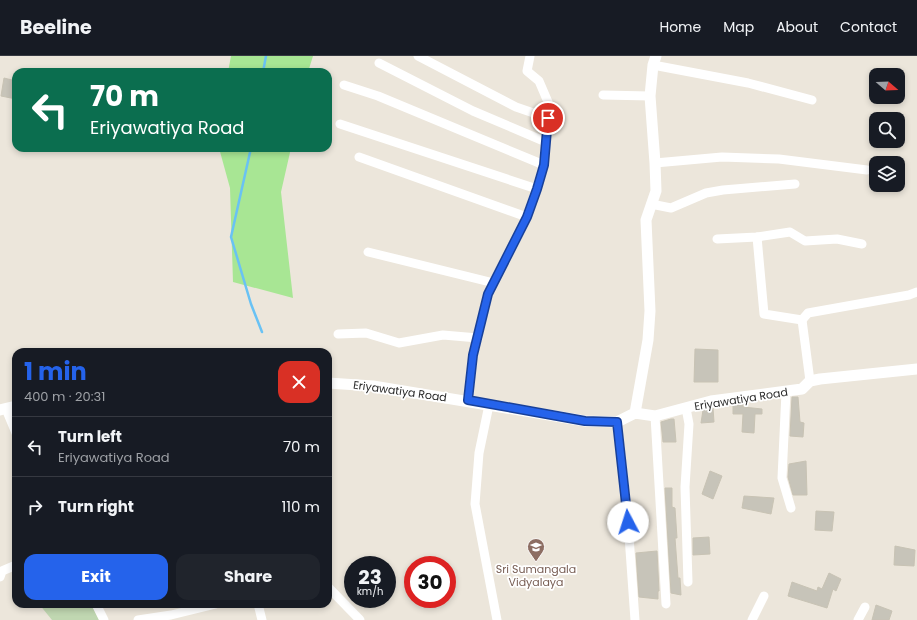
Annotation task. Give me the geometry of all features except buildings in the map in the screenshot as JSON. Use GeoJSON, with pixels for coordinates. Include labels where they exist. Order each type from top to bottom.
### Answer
{"type":"FeatureCollection","features":[{"type":"Feature","properties":{"kind":"street"},"geometry":{"type":"LineString","coordinates":[[418,56],[516,107],[548,118]]}},
{"type":"Feature","properties":{"kind":"street"},"geometry":{"type":"LineString","coordinates":[[468,400],[473,355],[488,294],[527,217],[544,165],[548,102],[539,81],[527,71],[530,56]]}},
{"type":"Feature","properties":{"kind":"street"},"geometry":{"type":"LineString","coordinates":[[635,413],[648,340],[650,311],[646,220],[656,191],[650,96],[655,61],[812,100]]}},
{"type":"Feature","properties":{"kind":"street"},"geometry":{"type":"LineString","coordinates":[[379,63],[473,111],[546,142]]}},
{"type":"Feature","properties":{"kind":"street"},"geometry":{"type":"LineString","coordinates":[[344,85],[378,96],[544,165]]}},
{"type":"Feature","properties":{"kind":"street"},"geometry":{"type":"LineString","coordinates":[[603,95],[650,96]]}},
{"type":"Feature","properties":{"kind":"street"},"geometry":{"type":"LineString","coordinates":[[340,124],[537,189]]}},
{"type":"Feature","properties":{"kind":"street"},"geometry":{"type":"LineString","coordinates":[[359,157],[527,217]]}},
{"type":"Feature","properties":{"kind":"street"},"geometry":{"type":"LineString","coordinates":[[655,163],[722,157],[779,159],[867,170]]}},
{"type":"Feature","properties":{"kind":"street"},"geometry":{"type":"LineString","coordinates":[[652,204],[671,208],[706,193],[723,190],[795,184]]}},
{"type":"Feature","properties":{"kind":"street"},"geometry":{"type":"LineString","coordinates":[[717,239],[757,237],[790,232],[805,241],[837,239],[862,244]]}},
{"type":"Feature","properties":{"kind":"street"},"geometry":{"type":"LineString","coordinates":[[757,237],[764,314],[802,320]]}},
{"type":"Feature","properties":{"kind":"street"},"geometry":{"type":"LineString","coordinates":[[368,252],[494,283]]}},
{"type":"Feature","properties":{"kind":"street"},"geometry":{"type":"LineString","coordinates":[[810,381],[802,320],[808,313],[909,295],[917,292]]}},
{"type":"Feature","properties":{"kind":"street"},"geometry":{"type":"LineString","coordinates":[[338,334],[366,333],[399,343],[442,335],[478,338]]}},
{"type":"Feature","properties":{"kind":"street","name":"Eriyawatiya Road"},"geometry":{"type":"LineString","coordinates":[[332,383],[373,386],[468,400],[489,405],[585,421],[617,422],[635,413],[655,416],[711,401],[802,389],[810,381],[820,379],[917,369]]}},
{"type":"Feature","properties":{"kind":"street"},"geometry":{"type":"LineString","coordinates":[[786,392],[782,478],[791,508]]}},
{"type":"Feature","properties":{"kind":"street"},"geometry":{"type":"LineString","coordinates":[[489,405],[479,453],[475,504],[497,620]]}},
{"type":"Feature","properties":{"kind":"street"},"geometry":{"type":"LineString","coordinates":[[7,408],[12,422]]}},
{"type":"Feature","properties":{"kind":"street"},"geometry":{"type":"LineString","coordinates":[[686,408],[689,424],[685,487],[688,582]]}},
{"type":"Feature","properties":{"kind":"street"},"geometry":{"type":"LineString","coordinates":[[655,416],[666,604]]}},
{"type":"Feature","properties":{"kind":"street"},"geometry":{"type":"LineString","coordinates":[[617,422],[628,508],[636,620]]}},
{"type":"Feature","properties":{"kind":"street"},"geometry":{"type":"LineString","coordinates":[[1,573],[12,567]]}},
{"type":"Feature","properties":{"kind":"street"},"geometry":{"type":"LineString","coordinates":[[332,591],[360,620]]}},
{"type":"Feature","properties":{"kind":"street"},"geometry":{"type":"LineString","coordinates":[[752,620],[764,596]]}},
{"type":"Feature","properties":{"kind":"street"},"geometry":{"type":"LineString","coordinates":[[858,620],[865,607]]}},
{"type":"Feature","properties":{"kind":"street"},"geometry":{"type":"LineString","coordinates":[[98,608],[104,620]]}},
{"type":"Feature","properties":{"kind":"street"},"geometry":{"type":"LineString","coordinates":[[138,620],[171,617],[202,608]]}},
{"type":"Feature","properties":{"kind":"street"},"geometry":{"type":"LineString","coordinates":[[259,608],[262,620]]}},
{"type":"Feature","properties":{"kind":"green space"},"geometry":{"type":"Polygon","coordinates":[[[231,56],[313,56],[309,68],[229,68],[231,56]]]}},
{"type":"Feature","properties":{"kind":"green space"},"geometry":{"type":"Polygon","coordinates":[[[220,152],[290,152],[281,192],[293,298],[233,282],[230,188],[220,152]]]}},
{"type":"Feature","properties":{"kind":"green space"},"geometry":{"type":"Polygon","coordinates":[[[42,608],[93,608],[99,620],[52,620],[42,608]]]}},
{"type":"Feature","properties":{"kind":"waterway"},"geometry":{"type":"LineString","coordinates":[[264,68],[266,56]]}},
{"type":"Feature","properties":{"kind":"waterway"},"geometry":{"type":"LineString","coordinates":[[250,152],[231,237],[251,304],[262,332]]}},
{"type":"Feature","properties":{"kind":"place","name":"Sri Sumangala Vidyalaya"},"geometry":{"type":"Point","coordinates":[536,562]}},
{"type":"Feature","properties":{"kind":"route"},"geometry":{"type":"LineString","coordinates":[[548,118],[544,165],[537,189],[527,217],[488,294],[473,355],[468,400],[489,405],[585,421],[617,422],[628,508],[628,522]]}}]}
